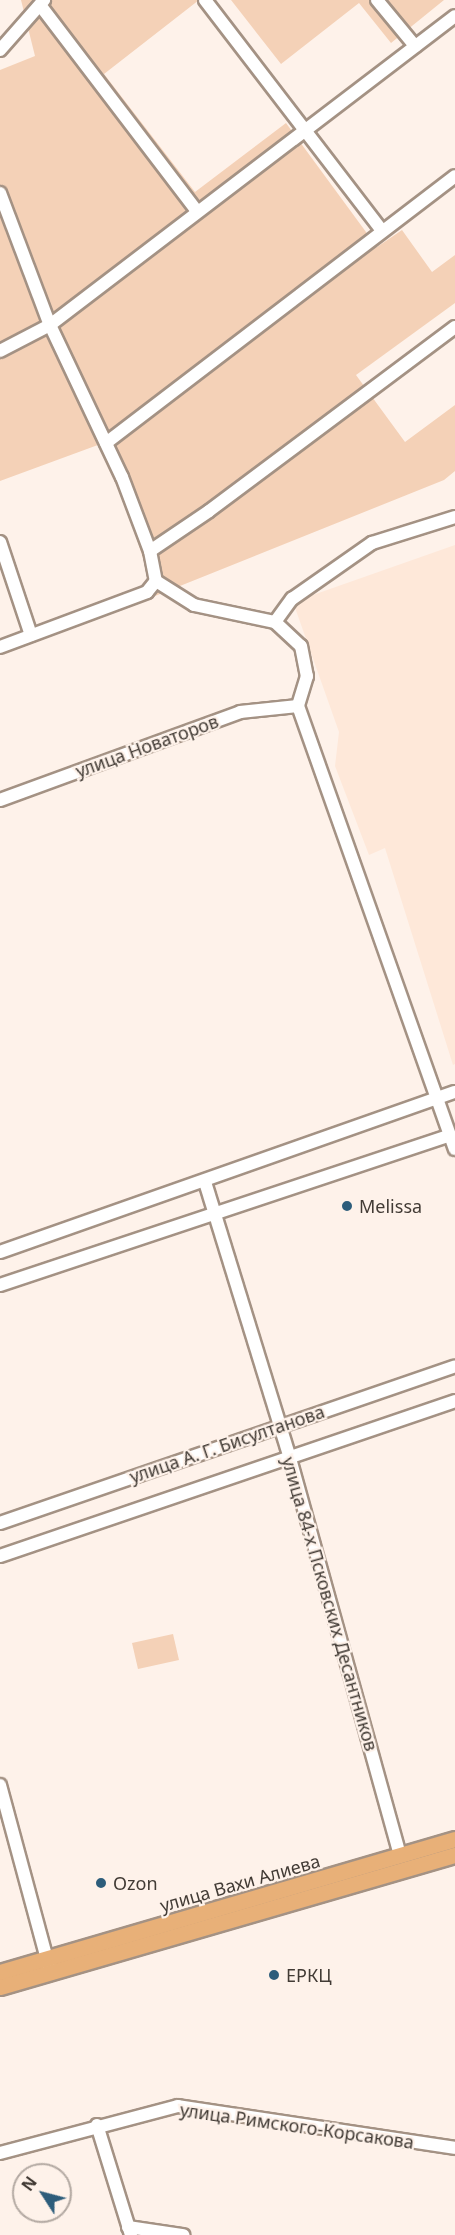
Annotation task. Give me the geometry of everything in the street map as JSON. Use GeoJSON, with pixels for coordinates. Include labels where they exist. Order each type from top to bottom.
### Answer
{"type":"FeatureCollection","features":[{"type":"Feature","properties":{"kind":"main road","name":"улица Вахи Алиева"},"geometry":{"type":"LineString","coordinates":[[0,1986],[49,1965],[455,1839]]}},
{"type":"Feature","properties":{"kind":"main road","name":"улица Вахи Алиева"},"geometry":{"type":"LineString","coordinates":[[0,1972],[49,1965],[455,1855]]}},
{"type":"Feature","properties":{"kind":"street"},"geometry":{"type":"LineString","coordinates":[[205,0],[382,231]]}},
{"type":"Feature","properties":{"kind":"street"},"geometry":{"type":"LineString","coordinates":[[377,0],[415,46]]}},
{"type":"Feature","properties":{"kind":"street"},"geometry":{"type":"LineString","coordinates":[[0,50],[42,2],[196,212]]}},
{"type":"Feature","properties":{"kind":"street"},"geometry":{"type":"LineString","coordinates":[[0,351],[50,325],[305,128],[455,16]]}},
{"type":"Feature","properties":{"kind":"street"},"geometry":{"type":"LineString","coordinates":[[106,443],[455,176]]}},
{"type":"Feature","properties":{"kind":"street"},"geometry":{"type":"LineString","coordinates":[[0,193],[50,325],[106,443],[150,550],[156,581],[194,605],[275,622],[301,646],[307,662],[307,676],[298,706],[455,1149]]}},
{"type":"Feature","properties":{"kind":"street"},"geometry":{"type":"LineString","coordinates":[[150,550],[209,511],[455,327]]}},
{"type":"Feature","properties":{"kind":"street"},"geometry":{"type":"LineString","coordinates":[[275,622],[292,598],[372,543],[455,517]]}},
{"type":"Feature","properties":{"kind":"street"},"geometry":{"type":"LineString","coordinates":[[0,542],[31,635]]}},
{"type":"Feature","properties":{"kind":"street"},"geometry":{"type":"LineString","coordinates":[[0,647],[147,592],[156,581]]}},
{"type":"Feature","properties":{"kind":"street","name":"улица Новаторов"},"geometry":{"type":"LineString","coordinates":[[0,800],[240,712],[298,706]]}},
{"type":"Feature","properties":{"kind":"street"},"geometry":{"type":"LineString","coordinates":[[0,1252],[205,1182],[455,1092]]}},
{"type":"Feature","properties":{"kind":"street"},"geometry":{"type":"LineString","coordinates":[[0,1285],[450,1135]]}},
{"type":"Feature","properties":{"kind":"street","name":"улица 84-х Псковских Десантников"},"geometry":{"type":"LineString","coordinates":[[205,1182],[289,1455],[400,1855]]}},
{"type":"Feature","properties":{"kind":"street","name":"улица А. Г. Бисултанова"},"geometry":{"type":"LineString","coordinates":[[0,1523],[455,1366]]}},
{"type":"Feature","properties":{"kind":"street","name":"улица А. Г. Бисултанова"},"geometry":{"type":"LineString","coordinates":[[0,1556],[289,1455],[455,1401]]}},
{"type":"Feature","properties":{"kind":"street"},"geometry":{"type":"LineString","coordinates":[[0,1785],[49,1965]]}},
{"type":"Feature","properties":{"kind":"street","name":"улица Римского-Корсакова"},"geometry":{"type":"LineString","coordinates":[[0,2153],[97,2125],[178,2106],[455,2148]]}},
{"type":"Feature","properties":{"kind":"street"},"geometry":{"type":"LineString","coordinates":[[97,2125],[129,2231],[183,2235]]}},
{"type":"Feature","properties":{"kind":"shaded area"},"geometry":{"type":"Polygon","coordinates":[[[21,0],[199,0],[104,74],[195,192],[286,123],[377,247],[402,230],[432,272],[455,255],[455,303],[356,375],[405,442],[455,405],[455,471],[444,480],[155,596],[106,442],[0,481],[0,70],[35,56],[21,0]]]}},
{"type":"Feature","properties":{"kind":"shaded area"},"geometry":{"type":"Polygon","coordinates":[[[231,0],[444,0],[391,43],[359,3],[281,64],[231,0]]]}},
{"type":"Feature","properties":{"kind":"shaded area"},"geometry":{"type":"Polygon","coordinates":[[[455,545],[455,1064],[453,1065],[385,848],[369,855],[335,766],[339,732],[293,602],[455,545]]]}},
{"type":"Feature","properties":{"kind":"shaded area"},"geometry":{"type":"Polygon","coordinates":[[[173,1634],[179,1660],[138,1669],[132,1643],[173,1634]]]}},
{"type":"Feature","properties":{"kind":"place","name":"Melissa"},"geometry":{"type":"Point","coordinates":[347,1206]}},
{"type":"Feature","properties":{"kind":"place","name":"Ozon"},"geometry":{"type":"Point","coordinates":[101,1883]}},
{"type":"Feature","properties":{"kind":"place","name":"ЕРКЦ"},"geometry":{"type":"Point","coordinates":[274,1975]}}]}
